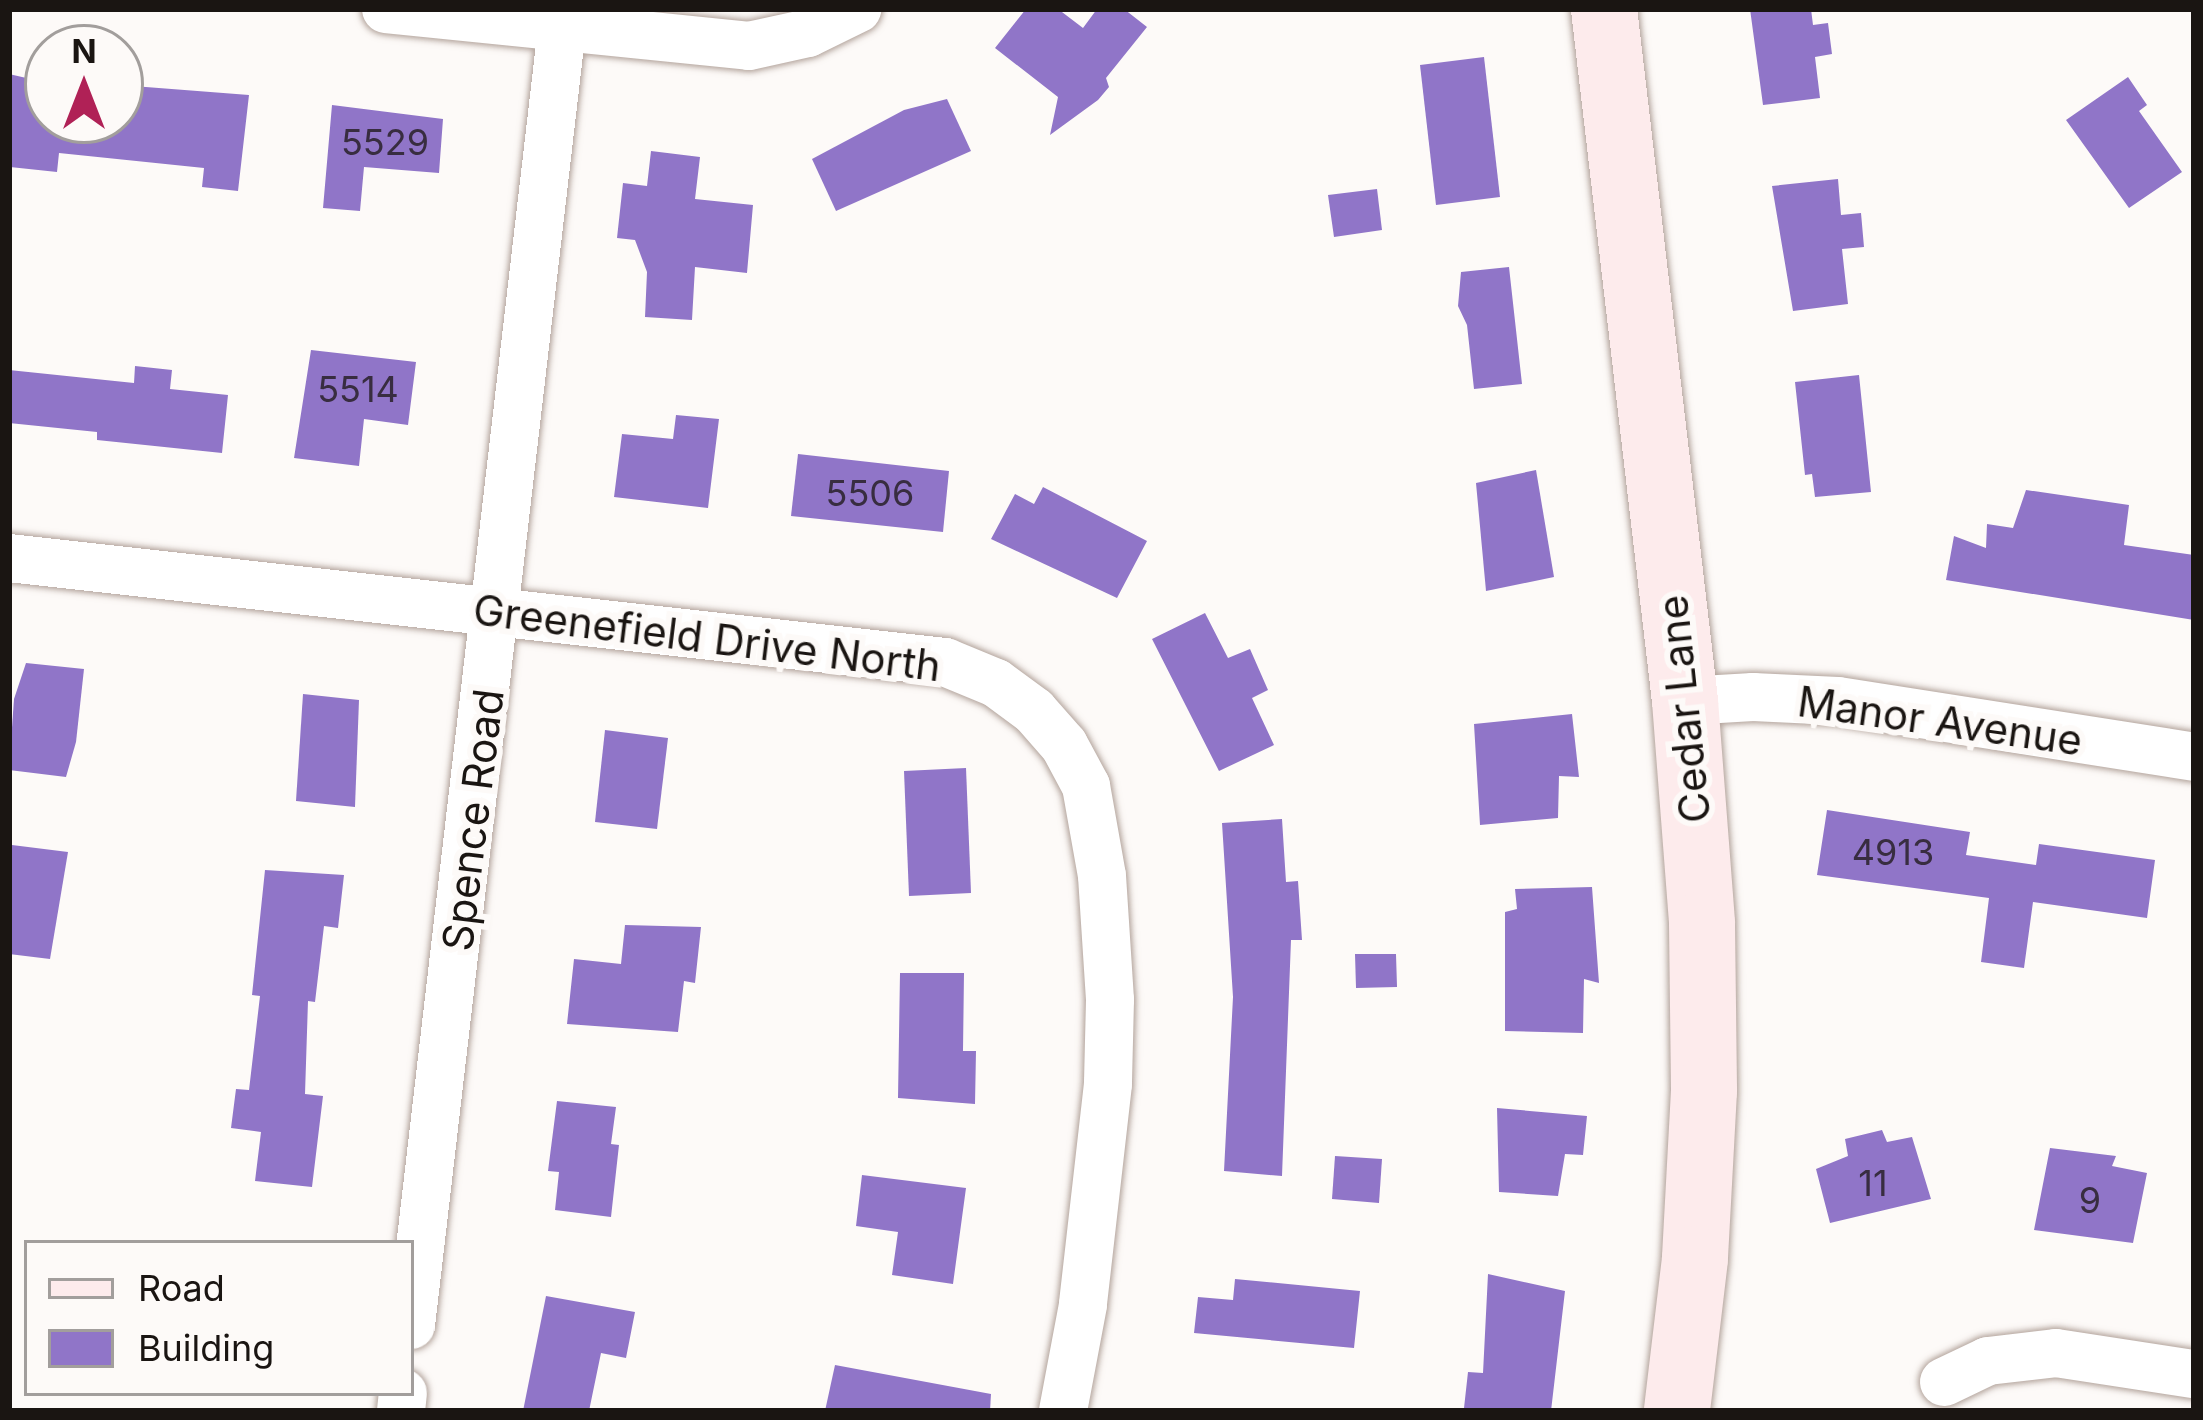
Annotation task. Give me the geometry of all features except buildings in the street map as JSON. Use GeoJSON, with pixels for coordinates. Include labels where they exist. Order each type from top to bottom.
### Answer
{"type":"FeatureCollection","features":[{"type":"Feature","properties":{"kind":"main road","name":"Cedar Lane"},"geometry":{"type":"LineString","coordinates":[[1604,9],[1685,701],[1702,924],[1704,1091],[1695,1259],[1677,1411]]}},
{"type":"Feature","properties":{"kind":"street"},"geometry":{"type":"LineString","coordinates":[[386,9],[749,46],[808,33],[857,9]]}},
{"type":"Feature","properties":{"kind":"street","name":"Spence Road"},"geometry":{"type":"LineString","coordinates":[[414,1300],[498,612],[562,28]]}},
{"type":"Feature","properties":{"kind":"street","name":"Greenefield Drive North"},"geometry":{"type":"LineString","coordinates":[[9,558],[945,662],[996,683],[1034,711],[1064,745],[1086,785],[1102,876],[1110,1000],[1108,1084],[1086,1283],[1063,1411]]}},
{"type":"Feature","properties":{"kind":"street","name":"Manor Avenue"},"geometry":{"type":"LineString","coordinates":[[1685,701],[1753,697],[1838,701],[2194,757]]}},
{"type":"Feature","properties":{"kind":"street"},"geometry":{"type":"LineString","coordinates":[[1944,1382],[1988,1361],[2056,1354],[2194,1374]]}}]}
